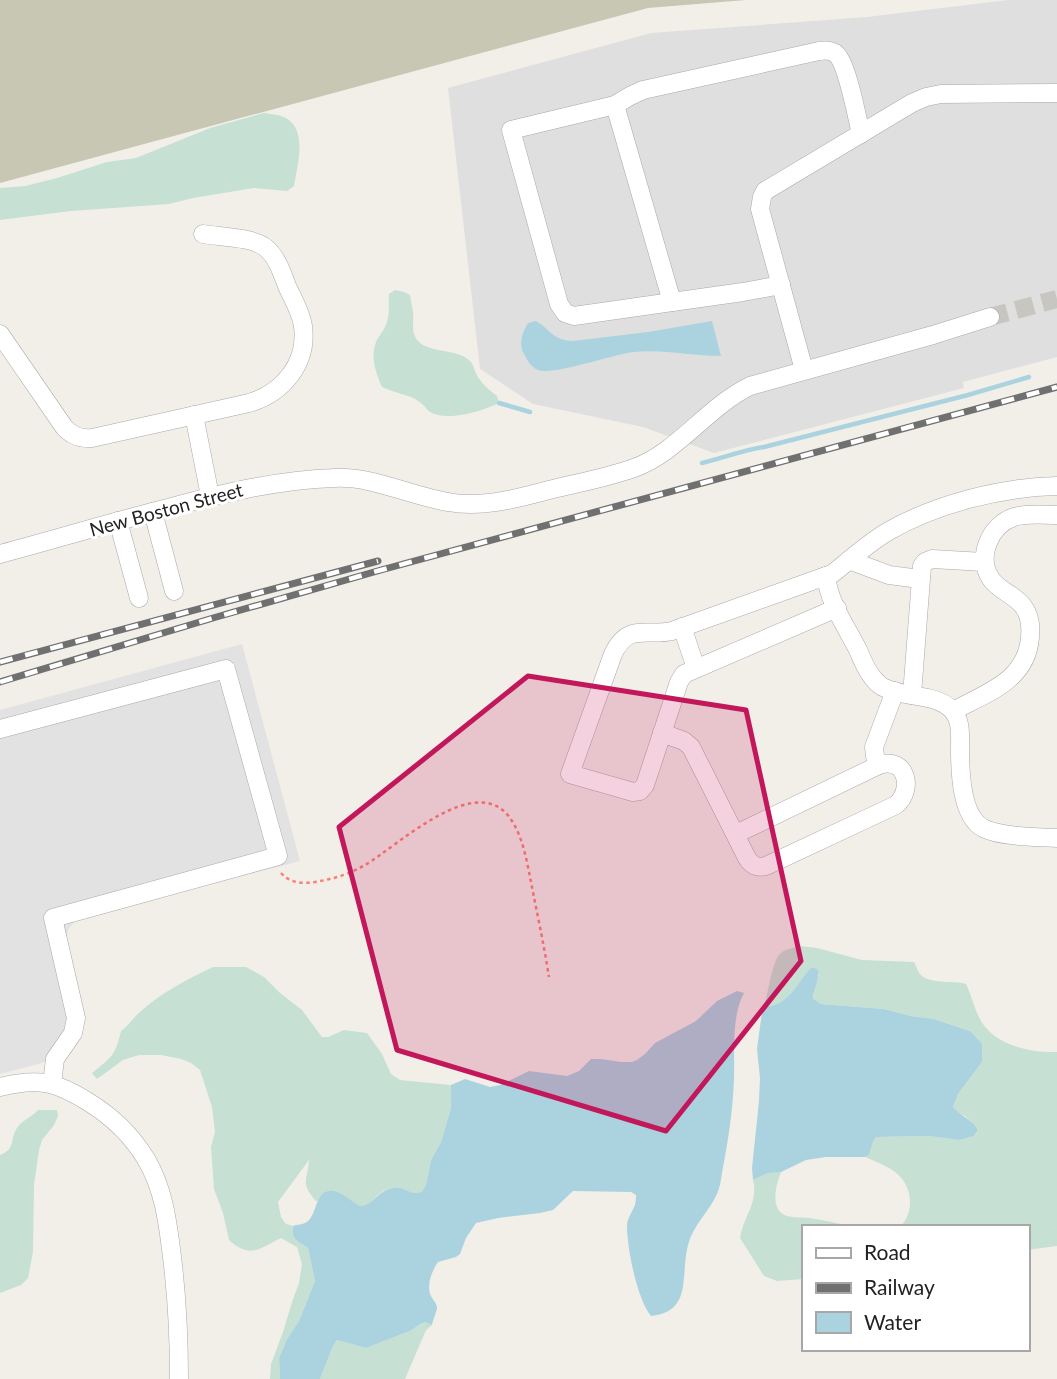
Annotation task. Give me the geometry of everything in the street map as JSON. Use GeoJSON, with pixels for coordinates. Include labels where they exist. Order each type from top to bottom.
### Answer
{"type":"FeatureCollection","features":[{"type":"Feature","properties":{"kind":"street"},"geometry":{"type":"LineString","coordinates":[[781,285],[574,316],[565,313],[555,291],[511,130],[615,105],[643,90],[828,50],[836,54],[844,67],[861,134]]}},
{"type":"Feature","properties":{"kind":"street"},"geometry":{"type":"LineString","coordinates":[[804,370],[760,209],[762,197],[770,187],[912,103],[934,95],[1057,93]]}},
{"type":"Feature","properties":{"kind":"street"},"geometry":{"type":"LineString","coordinates":[[615,105],[672,302]]}},
{"type":"Feature","properties":{"kind":"street"},"geometry":{"type":"LineString","coordinates":[[0,334],[64,427],[76,437],[92,438],[249,403],[267,396],[289,378],[301,353],[303,325],[297,307],[268,249],[252,242],[204,234]]}},
{"type":"Feature","properties":{"kind":"street","name":"New Boston Street"},"geometry":{"type":"LineString","coordinates":[[0,554],[210,496],[265,485],[335,478],[365,481],[450,503],[505,501],[645,464],[668,449],[716,407],[737,392],[761,381],[990,317]]}},
{"type":"Feature","properties":{"kind":"street"},"geometry":{"type":"LineString","coordinates":[[194,415],[210,496]]}},
{"type":"Feature","properties":{"kind":"street"},"geometry":{"type":"LineString","coordinates":[[837,608],[687,672],[680,679],[645,785],[640,791],[631,792],[570,774],[617,646],[626,636],[633,633],[657,634],[682,627],[826,576],[879,536],[920,514],[994,494],[1057,486]]}},
{"type":"Feature","properties":{"kind":"street"},"geometry":{"type":"LineString","coordinates":[[153,512],[174,591]]}},
{"type":"Feature","properties":{"kind":"street"},"geometry":{"type":"LineString","coordinates":[[953,712],[1007,682],[1021,665],[1029,648],[1030,626],[1023,605],[997,586],[990,578],[984,562],[990,537],[1004,522],[1022,516],[1057,515]]}},
{"type":"Feature","properties":{"kind":"street"},"geometry":{"type":"LineString","coordinates":[[118,521],[139,598]]}},
{"type":"Feature","properties":{"kind":"street"},"geometry":{"type":"LineString","coordinates":[[849,559],[889,575],[920,579]]}},
{"type":"Feature","properties":{"kind":"street"},"geometry":{"type":"LineString","coordinates":[[879,765],[874,747],[904,693],[922,566],[932,559],[984,562]]}},
{"type":"Feature","properties":{"kind":"street"},"geometry":{"type":"LineString","coordinates":[[826,576],[829,592],[873,679],[883,687],[940,702],[953,712],[959,724],[963,788],[972,819],[981,827],[992,831],[1057,838]]}},
{"type":"Feature","properties":{"kind":"street"},"geometry":{"type":"LineString","coordinates":[[682,627],[696,668]]}},
{"type":"Feature","properties":{"kind":"street"},"geometry":{"type":"LineString","coordinates":[[0,729],[226,669],[278,856],[52,918],[76,1018],[73,1032],[55,1059],[52,1084]]}},
{"type":"Feature","properties":{"kind":"street"},"geometry":{"type":"LineString","coordinates":[[662,733],[684,741],[691,747],[736,834],[751,863],[756,866],[765,867],[894,807],[904,795],[904,774],[895,764],[879,765],[736,834]]}},
{"type":"Feature","properties":{"kind":"street"},"geometry":{"type":"LineString","coordinates":[[0,1087],[36,1081],[71,1092],[106,1113],[128,1133],[147,1161],[167,1215],[177,1313],[179,1379]]}},
{"type":"Feature","properties":{"kind":"path"},"geometry":{"type":"LineString","coordinates":[[273,857],[279,871],[286,878],[311,883],[326,880],[354,872],[439,815],[458,806],[476,802],[493,804],[510,816],[516,827],[523,849],[549,977]]}},
{"type":"Feature","properties":{"kind":"highlighted area"},"geometry":{"type":"Polygon","coordinates":[[[528,676],[746,710],[801,961],[666,1131],[397,1050],[339,827],[528,676]]]}},
{"type":"Feature","properties":{"kind":"shaded area"},"geometry":{"type":"Polygon","coordinates":[[[0,0],[746,0],[648,8],[0,183],[0,0]]]}},
{"type":"Feature","properties":{"kind":"shaded area"},"geometry":{"type":"Polygon","coordinates":[[[1008,0],[1057,0],[1057,357],[963,382],[964,388],[714,453],[643,427],[533,404],[480,369],[448,88],[651,33],[867,17],[1008,0]]]}},
{"type":"Feature","properties":{"kind":"shaded area"},"geometry":{"type":"Polygon","coordinates":[[[264,113],[286,118],[297,131],[297,169],[294,186],[287,191],[254,188],[169,204],[71,211],[0,220],[0,188],[25,186],[107,162],[136,158],[210,128],[264,113]]]}},
{"type":"Feature","properties":{"kind":"shaded area"},"geometry":{"type":"Polygon","coordinates":[[[395,290],[410,295],[413,331],[418,341],[431,348],[465,357],[471,362],[482,383],[497,396],[499,403],[455,416],[437,415],[413,398],[382,387],[374,365],[374,348],[387,322],[389,294],[395,290]]]}},
{"type":"Feature","properties":{"kind":"shaded area"},"geometry":{"type":"Polygon","coordinates":[[[242,644],[300,861],[80,918],[68,930],[66,942],[81,1008],[61,1058],[0,1074],[0,710],[242,644]]]}},
{"type":"Feature","properties":{"kind":"shaded area"},"geometry":{"type":"Polygon","coordinates":[[[800,946],[862,960],[914,962],[923,977],[934,981],[966,984],[980,1020],[1002,1041],[1020,1048],[1057,1052],[1057,1246],[1029,1250],[1029,1225],[902,1225],[910,1206],[905,1184],[892,1170],[865,1157],[869,1155],[876,1137],[928,1136],[960,1140],[977,1133],[977,1128],[953,1107],[958,1094],[982,1062],[970,1031],[934,1019],[884,1009],[821,1004],[813,1000],[819,975],[815,968],[811,969],[785,999],[772,1006],[764,1006],[777,959],[783,951],[800,946]]]}},
{"type":"Feature","properties":{"kind":"shaded area"},"geometry":{"type":"Polygon","coordinates":[[[213,967],[246,967],[264,977],[302,1010],[322,1037],[344,1030],[367,1033],[382,1054],[391,1074],[400,1080],[451,1085],[451,1108],[441,1142],[431,1160],[422,1193],[388,1189],[360,1206],[343,1195],[332,1192],[322,1196],[317,1202],[306,1186],[309,1160],[278,1202],[281,1217],[286,1224],[293,1226],[294,1237],[308,1248],[315,1281],[299,1321],[279,1358],[280,1379],[270,1379],[271,1364],[299,1283],[302,1264],[297,1247],[281,1238],[249,1251],[229,1240],[214,1189],[211,1147],[215,1132],[212,1107],[200,1070],[181,1059],[139,1055],[123,1060],[97,1079],[92,1073],[112,1055],[121,1031],[141,1011],[166,992],[213,967]]]}},
{"type":"Feature","properties":{"kind":"shaded area"},"geometry":{"type":"Polygon","coordinates":[[[38,1110],[57,1110],[58,1116],[42,1140],[39,1150],[34,1185],[33,1252],[28,1278],[21,1285],[0,1293],[0,1155],[11,1147],[19,1125],[38,1110]]]}},
{"type":"Feature","properties":{"kind":"shaded area"},"geometry":{"type":"Polygon","coordinates":[[[781,1172],[775,1197],[781,1213],[790,1217],[843,1225],[802,1225],[802,1279],[777,1281],[764,1276],[740,1238],[754,1195],[753,1180],[768,1173],[781,1172]]]}},
{"type":"Feature","properties":{"kind":"shaded area"},"geometry":{"type":"Polygon","coordinates":[[[425,1322],[432,1325],[426,1330],[405,1379],[320,1379],[337,1340],[366,1348],[410,1331],[425,1322]]]}},
{"type":"Feature","properties":{"kind":"water"},"geometry":{"type":"Polygon","coordinates":[[[536,321],[556,337],[573,341],[712,321],[721,356],[634,352],[556,370],[538,370],[526,359],[521,342],[528,323],[536,321]]]}},
{"type":"Feature","properties":{"kind":"water"},"geometry":{"type":"Polygon","coordinates":[[[811,968],[818,970],[813,999],[821,1004],[884,1009],[934,1019],[970,1031],[982,1044],[982,1062],[958,1094],[953,1107],[977,1128],[974,1136],[960,1140],[928,1136],[876,1137],[869,1155],[865,1157],[806,1160],[781,1172],[768,1173],[753,1180],[760,1078],[757,1049],[762,1012],[764,1006],[772,1006],[785,999],[811,968]]]}},
{"type":"Feature","properties":{"kind":"water"},"geometry":{"type":"Polygon","coordinates":[[[737,991],[744,993],[735,1023],[733,1102],[720,1184],[714,1201],[690,1238],[682,1290],[673,1307],[664,1313],[651,1316],[637,1286],[627,1226],[636,1195],[631,1192],[573,1191],[553,1210],[476,1223],[460,1254],[438,1262],[432,1274],[430,1292],[437,1307],[432,1325],[425,1322],[410,1331],[366,1348],[337,1340],[320,1379],[280,1379],[279,1358],[299,1321],[315,1281],[308,1248],[294,1237],[293,1226],[309,1220],[320,1197],[328,1191],[337,1192],[360,1206],[389,1189],[422,1192],[451,1108],[451,1085],[465,1079],[490,1087],[529,1071],[567,1076],[579,1071],[591,1059],[632,1062],[645,1054],[655,1043],[696,1021],[717,1001],[737,991]]]}},
{"type":"Feature","properties":{"kind":"waterway"},"geometry":{"type":"LineString","coordinates":[[702,463],[1029,377]]}},
{"type":"Feature","properties":{"kind":"waterway"},"geometry":{"type":"LineString","coordinates":[[499,403],[530,412]]}},
{"type":"Feature","properties":{"kind":"tunnel"},"geometry":{"type":"LineString","coordinates":[[990,317],[1057,299]]}},
{"type":"Feature","properties":{"kind":"railway"},"geometry":{"type":"LineString","coordinates":[[0,682],[381,570],[1057,387]]}},
{"type":"Feature","properties":{"kind":"railway"},"geometry":{"type":"LineString","coordinates":[[0,662],[378,561]]}}]}
